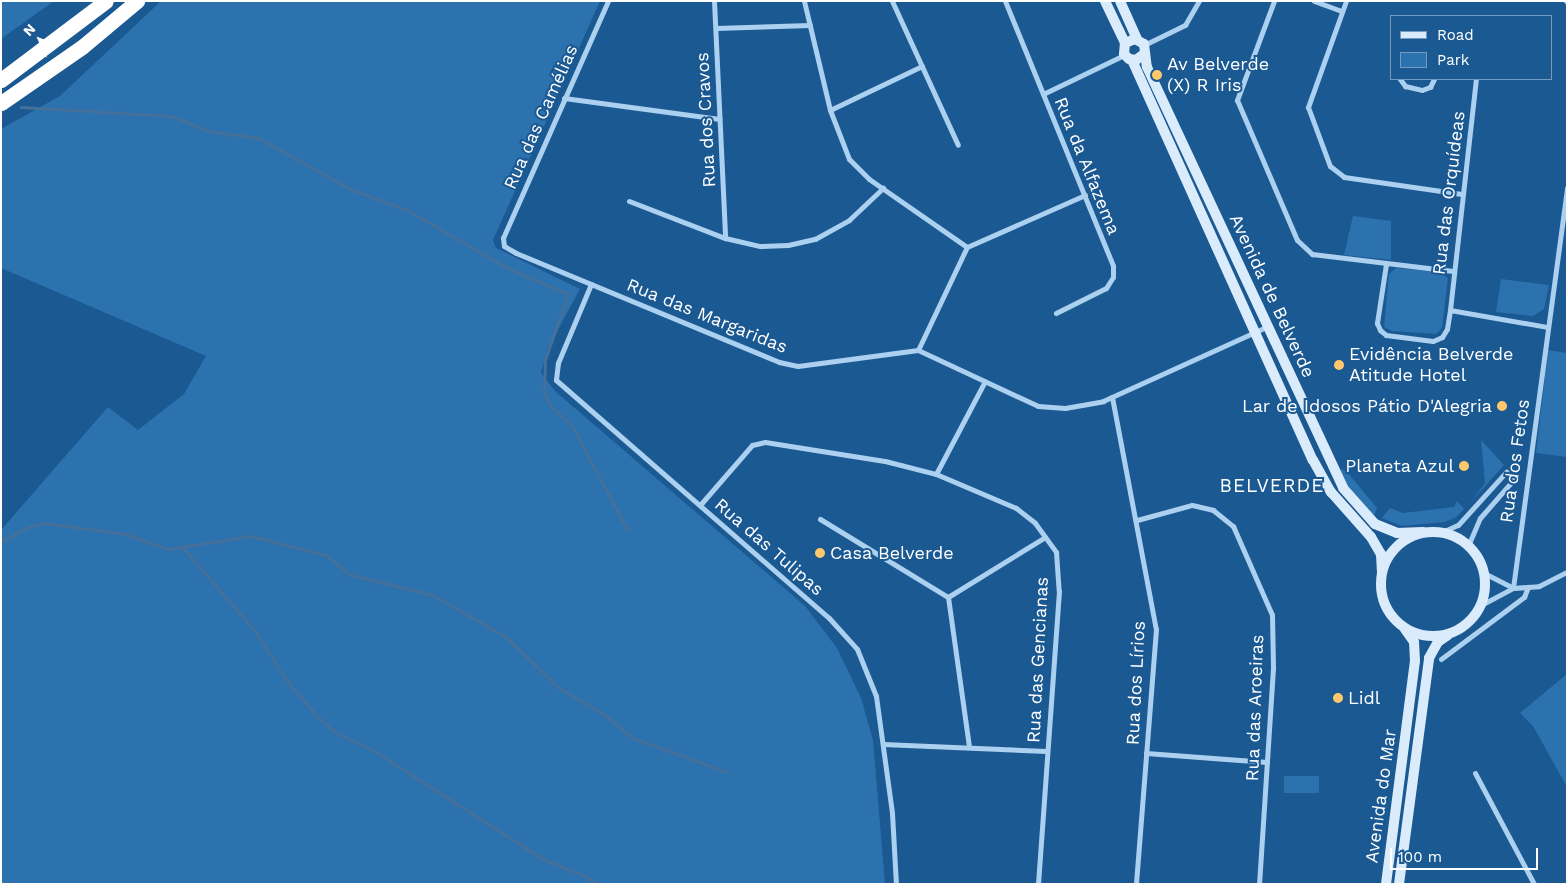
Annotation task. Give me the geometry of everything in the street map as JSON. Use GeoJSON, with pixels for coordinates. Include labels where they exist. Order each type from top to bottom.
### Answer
{"type":"FeatureCollection","features":[{"type":"Feature","properties":{"kind":"highway"},"geometry":{"type":"LineString","coordinates":[[1,80],[106,1]]}},
{"type":"Feature","properties":{"kind":"highway"},"geometry":{"type":"LineString","coordinates":[[1,103],[82,47],[137,1]]}},
{"type":"Feature","properties":{"kind":"main road"},"geometry":{"type":"LineString","coordinates":[[1106,1],[1125,43],[1129,58],[1142,46]]}},
{"type":"Feature","properties":{"kind":"main road","name":"Avenida de Belverde"},"geometry":{"type":"LineString","coordinates":[[1120,1],[1142,46],[1154,85],[1268,326],[1331,465],[1358,508],[1375,524],[1397,533],[1424,532]]}},
{"type":"Feature","properties":{"kind":"main road"},"geometry":{"type":"LineString","coordinates":[[1125,43],[1142,46]]}},
{"type":"Feature","properties":{"kind":"main road","name":"Avenida de Belverde"},"geometry":{"type":"LineString","coordinates":[[1129,58],[1313,460],[1331,492],[1371,537],[1381,554],[1382,571]]}},
{"type":"Feature","properties":{"kind":"main road"},"geometry":{"type":"LineString","coordinates":[[1424,532],[1442,532],[1468,546],[1484,573],[1485,589],[1480,605],[1466,623],[1451,633],[1426,636],[1402,626],[1384,602],[1382,571],[1397,546],[1424,532]]}},
{"type":"Feature","properties":{"kind":"main road","name":"Avenida do Mar"},"geometry":{"type":"LineString","coordinates":[[1386,884],[1415,660],[1414,642],[1402,626]]}},
{"type":"Feature","properties":{"kind":"main road","name":"Avenida do Mar"},"geometry":{"type":"LineString","coordinates":[[1399,884],[1429,658],[1438,642],[1451,633]]}},
{"type":"Feature","properties":{"kind":"street","name":"Rua das Camélias"},"geometry":{"type":"LineString","coordinates":[[504,246],[503,238],[522,190],[608,1]]}},
{"type":"Feature","properties":{"kind":"street","name":"Rua dos Cravos"},"geometry":{"type":"LineString","coordinates":[[714,1],[725,238]]}},
{"type":"Feature","properties":{"kind":"street"},"geometry":{"type":"LineString","coordinates":[[804,1],[830,110],[849,159],[883,188],[967,247]]}},
{"type":"Feature","properties":{"kind":"street"},"geometry":{"type":"LineString","coordinates":[[892,1],[958,145]]}},
{"type":"Feature","properties":{"kind":"street","name":"Rua da Alfazema"},"geometry":{"type":"LineString","coordinates":[[1005,1],[1113,266],[1113,277],[1100,293],[1056,313]]}},
{"type":"Feature","properties":{"kind":"street"},"geometry":{"type":"LineString","coordinates":[[1142,46],[1185,25],[1198,1]]}},
{"type":"Feature","properties":{"kind":"street"},"geometry":{"type":"LineString","coordinates":[[1274,1],[1238,90],[1240,113],[1303,248],[1312,254],[1453,272]]}},
{"type":"Feature","properties":{"kind":"street"},"geometry":{"type":"LineString","coordinates":[[1314,1],[1342,11]]}},
{"type":"Feature","properties":{"kind":"street"},"geometry":{"type":"LineString","coordinates":[[1346,1],[1308,107],[1330,166],[1344,177],[1462,194]]}},
{"type":"Feature","properties":{"kind":"street"},"geometry":{"type":"LineString","coordinates":[[716,28],[810,25]]}},
{"type":"Feature","properties":{"kind":"street"},"geometry":{"type":"LineString","coordinates":[[1043,94],[1129,58]]}},
{"type":"Feature","properties":{"kind":"street"},"geometry":{"type":"LineString","coordinates":[[830,110],[922,66]]}},
{"type":"Feature","properties":{"kind":"street"},"geometry":{"type":"LineString","coordinates":[[1401,80],[1405,86],[1422,90],[1430,87],[1434,80]]}},
{"type":"Feature","properties":{"kind":"street","name":"Rua das Orquídeas"},"geometry":{"type":"LineString","coordinates":[[1386,264],[1377,323],[1383,333],[1438,340],[1445,334],[1450,310],[1476,80]]}},
{"type":"Feature","properties":{"kind":"street"},"geometry":{"type":"LineString","coordinates":[[564,98],[720,119]]}},
{"type":"Feature","properties":{"kind":"street"},"geometry":{"type":"LineString","coordinates":[[629,201],[725,238],[760,246],[815,239],[849,220],[883,188]]}},
{"type":"Feature","properties":{"kind":"street","name":"Rua dos Fetos"},"geometry":{"type":"LineString","coordinates":[[1513,588],[1567,188]]}},
{"type":"Feature","properties":{"kind":"street"},"geometry":{"type":"LineString","coordinates":[[1085,195],[967,247],[918,350],[1038,406],[1065,408],[1112,397],[1268,326]]}},
{"type":"Feature","properties":{"kind":"street","name":"Rua das Margaridas"},"geometry":{"type":"LineString","coordinates":[[504,246],[738,346],[798,366],[918,350]]}},
{"type":"Feature","properties":{"kind":"street","name":"Rua das Tulipas"},"geometry":{"type":"LineString","coordinates":[[591,284],[558,364],[556,380],[829,618],[857,649],[876,696],[892,813],[896,884]]}},
{"type":"Feature","properties":{"kind":"street"},"geometry":{"type":"LineString","coordinates":[[1450,310],[1547,327]]}},
{"type":"Feature","properties":{"kind":"street"},"geometry":{"type":"LineString","coordinates":[[936,474],[985,381]]}},
{"type":"Feature","properties":{"kind":"street","name":"Rua dos Lírios"},"geometry":{"type":"LineString","coordinates":[[1112,397],[1156,629],[1136,884]]}},
{"type":"Feature","properties":{"kind":"street","name":"Rua das Gencianas"},"geometry":{"type":"LineString","coordinates":[[700,506],[752,445],[765,442],[885,461],[936,474],[1016,508],[1045,537],[1056,552],[1059,591],[1046,751],[1038,884]]}},
{"type":"Feature","properties":{"kind":"street","name":"Rua dos Fetos"},"geometry":{"type":"LineString","coordinates":[[1442,532],[1458,525],[1506,472]]}},
{"type":"Feature","properties":{"kind":"street","name":"Rua dos Fetos"},"geometry":{"type":"LineString","coordinates":[[1468,546],[1480,518],[1514,479]]}},
{"type":"Feature","properties":{"kind":"street","name":"Rua das Aroeiras"},"geometry":{"type":"LineString","coordinates":[[1136,520],[1192,505],[1212,510],[1233,526],[1272,614],[1273,668],[1259,884]]}},
{"type":"Feature","properties":{"kind":"street"},"geometry":{"type":"LineString","coordinates":[[820,518],[948,597]]}},
{"type":"Feature","properties":{"kind":"street"},"geometry":{"type":"LineString","coordinates":[[948,597],[1045,537]]}},
{"type":"Feature","properties":{"kind":"street"},"geometry":{"type":"LineString","coordinates":[[1480,605],[1513,588],[1539,586],[1567,572]]}},
{"type":"Feature","properties":{"kind":"street"},"geometry":{"type":"LineString","coordinates":[[1484,573],[1513,588]]}},
{"type":"Feature","properties":{"kind":"street"},"geometry":{"type":"LineString","coordinates":[[1441,660],[1524,597],[1528,587]]}},
{"type":"Feature","properties":{"kind":"street"},"geometry":{"type":"LineString","coordinates":[[948,597],[969,746]]}},
{"type":"Feature","properties":{"kind":"street"},"geometry":{"type":"LineString","coordinates":[[883,744],[969,746],[1046,751]]}},
{"type":"Feature","properties":{"kind":"street"},"geometry":{"type":"LineString","coordinates":[[1146,753],[1267,762]]}},
{"type":"Feature","properties":{"kind":"street"},"geometry":{"type":"LineString","coordinates":[[1475,773],[1534,884]]}},
{"type":"Feature","properties":{"kind":"green space"},"geometry":{"type":"Polygon","coordinates":[[[1,1],[54,1],[1,39],[1,1]]]}},
{"type":"Feature","properties":{"kind":"green space"},"geometry":{"type":"Polygon","coordinates":[[[161,1],[600,1],[493,240],[496,248],[580,289],[548,348],[541,373],[555,391],[805,606],[837,648],[861,698],[873,740],[885,884],[1,884],[1,530],[108,407],[138,430],[184,394],[206,356],[1,268],[1,129],[60,96],[161,1]]]}},
{"type":"Feature","properties":{"kind":"green space"},"geometry":{"type":"Polygon","coordinates":[[[1353,216],[1391,221],[1391,260],[1344,255],[1353,216]]]}},
{"type":"Feature","properties":{"kind":"green space"},"geometry":{"type":"Polygon","coordinates":[[[1396,268],[1440,272],[1448,278],[1442,328],[1436,334],[1392,331],[1384,327],[1389,274],[1396,268]]]}},
{"type":"Feature","properties":{"kind":"green space"},"geometry":{"type":"Polygon","coordinates":[[[1501,279],[1549,285],[1544,309],[1533,316],[1496,312],[1501,279]]]}},
{"type":"Feature","properties":{"kind":"green space"},"geometry":{"type":"Polygon","coordinates":[[[1548,350],[1567,353],[1567,457],[1536,453],[1548,350]]]}},
{"type":"Feature","properties":{"kind":"green space"},"geometry":{"type":"Polygon","coordinates":[[[1481,440],[1504,465],[1471,502],[1485,483],[1481,440]]]}},
{"type":"Feature","properties":{"kind":"green space"},"geometry":{"type":"Polygon","coordinates":[[[1341,469],[1347,472],[1377,508],[1374,516],[1347,485],[1338,471],[1341,469]]]}},
{"type":"Feature","properties":{"kind":"green space"},"geometry":{"type":"Polygon","coordinates":[[[1457,501],[1464,509],[1455,518],[1444,522],[1402,526],[1382,518],[1390,508],[1403,513],[1454,507],[1457,501]]]}},
{"type":"Feature","properties":{"kind":"green space"},"geometry":{"type":"Polygon","coordinates":[[[1567,674],[1567,787],[1533,726],[1520,713],[1567,674]]]}},
{"type":"Feature","properties":{"kind":"green space"},"geometry":{"type":"Polygon","coordinates":[[[1284,776],[1319,776],[1319,793],[1284,793],[1284,776]]]}},
{"type":"Feature","properties":{"kind":"waterway"},"geometry":{"type":"LineString","coordinates":[[21,107],[171,116],[208,131],[259,138],[350,189],[407,210],[507,268],[568,294],[545,360],[544,392],[550,405],[572,426],[627,529]]}},
{"type":"Feature","properties":{"kind":"waterway"},"geometry":{"type":"LineString","coordinates":[[1,542],[28,527],[44,523],[125,534],[168,549],[251,536],[326,555],[351,575],[433,595],[506,637],[559,688],[602,713],[633,738],[727,772]]}},
{"type":"Feature","properties":{"kind":"waterway"},"geometry":{"type":"LineString","coordinates":[[183,548],[255,631],[285,678],[316,715],[336,733],[373,750],[543,859],[585,876],[596,884]]}},
{"type":"Feature","properties":{"kind":"place","name":"Av Belverde (X) R Iris"},"geometry":{"type":"Point","coordinates":[1157,75]}},
{"type":"Feature","properties":{"kind":"place","name":"Evidência Belverde Atitude Hotel"},"geometry":{"type":"Point","coordinates":[1339,365]}},
{"type":"Feature","properties":{"kind":"place","name":"Lar de Idosos Pátio D'Alegria"},"geometry":{"type":"Point","coordinates":[1502,406]}},
{"type":"Feature","properties":{"kind":"place","name":"Planeta Azul"},"geometry":{"type":"Point","coordinates":[1464,466]}},
{"type":"Feature","properties":{"kind":"place","name":"Casa Belverde"},"geometry":{"type":"Point","coordinates":[820,553]}},
{"type":"Feature","properties":{"kind":"place","name":"Lidl"},"geometry":{"type":"Point","coordinates":[1338,698]}},
{"type":"Feature","properties":{"kind":"district","name":"BELVERDE"},"geometry":{"type":"Point","coordinates":[1272,486]}}]}
